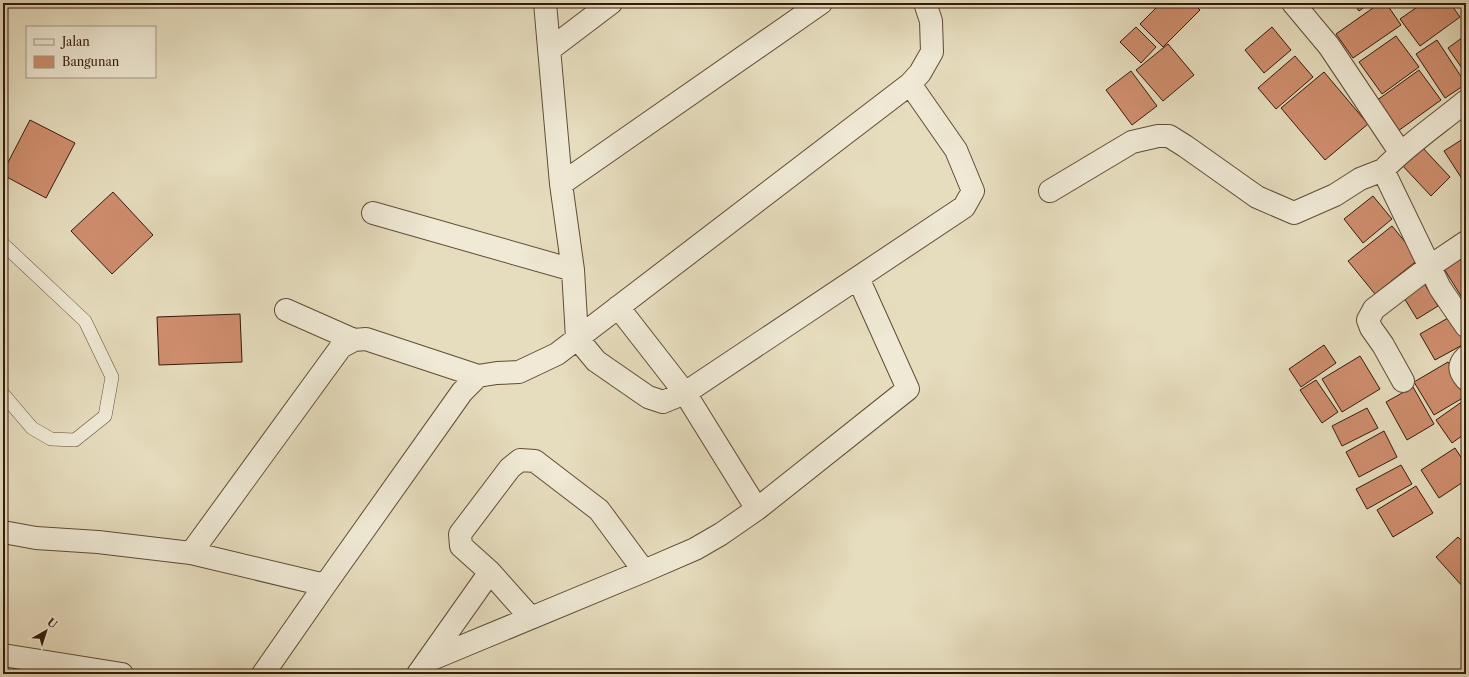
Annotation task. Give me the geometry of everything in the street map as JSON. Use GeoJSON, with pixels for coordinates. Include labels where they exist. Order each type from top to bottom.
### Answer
{"type":"FeatureCollection","features":[{"type":"Feature","properties":{"kind":"street"},"geometry":{"type":"LineString","coordinates":[[545,3],[561,184],[573,270],[577,338],[596,361],[648,397],[663,402],[685,393],[964,207],[973,192],[956,150],[910,84]]}},
{"type":"Feature","properties":{"kind":"street"},"geometry":{"type":"LineString","coordinates":[[549,50],[611,3]]}},
{"type":"Feature","properties":{"kind":"street"},"geometry":{"type":"LineString","coordinates":[[561,184],[821,3]]}},
{"type":"Feature","properties":{"kind":"street"},"geometry":{"type":"LineString","coordinates":[[191,553],[341,347],[354,340],[366,339],[478,376],[519,372],[557,354],[910,84],[920,73],[932,52],[931,21],[925,3]]}},
{"type":"Feature","properties":{"kind":"street"},"geometry":{"type":"LineString","coordinates":[[1293,3],[1329,46],[1400,152]]}},
{"type":"Feature","properties":{"kind":"street"},"geometry":{"type":"LineString","coordinates":[[1050,191],[1132,142],[1158,136],[1169,136],[1257,197],[1294,213],[1335,195],[1360,179],[1383,170],[1400,152],[1466,101]]}},
{"type":"Feature","properties":{"kind":"street"},"geometry":{"type":"LineString","coordinates":[[1383,170],[1440,288],[1466,326]]}},
{"type":"Feature","properties":{"kind":"street"},"geometry":{"type":"LineString","coordinates":[[373,212],[573,270]]}},
{"type":"Feature","properties":{"kind":"street"},"geometry":{"type":"LineString","coordinates":[[1403,381],[1383,345],[1371,328],[1368,320],[1374,309],[1429,267],[1466,242]]}},
{"type":"Feature","properties":{"kind":"street"},"geometry":{"type":"LineString","coordinates":[[422,668],[531,618],[695,549],[721,534],[757,509],[908,389],[858,278]]}},
{"type":"Feature","properties":{"kind":"street"},"geometry":{"type":"LineString","coordinates":[[618,307],[685,393],[757,509]]}},
{"type":"Feature","properties":{"kind":"street"},"geometry":{"type":"LineString","coordinates":[[286,310],[354,340]]}},
{"type":"Feature","properties":{"kind":"street"},"geometry":{"type":"LineString","coordinates":[[1466,357],[1460,365],[1460,370],[1466,379]]}},
{"type":"Feature","properties":{"kind":"street"},"geometry":{"type":"LineString","coordinates":[[263,674],[462,392],[478,376]]}},
{"type":"Feature","properties":{"kind":"street"},"geometry":{"type":"LineString","coordinates":[[531,618],[490,572],[461,546],[460,534],[510,468],[520,460],[536,461],[599,510],[644,571]]}},
{"type":"Feature","properties":{"kind":"street"},"geometry":{"type":"LineString","coordinates":[[3,532],[36,538],[98,542],[191,553],[325,585]]}},
{"type":"Feature","properties":{"kind":"street"},"geometry":{"type":"LineString","coordinates":[[422,668],[490,572]]}},
{"type":"Feature","properties":{"kind":"street"},"geometry":{"type":"LineString","coordinates":[[3,655],[45,668],[122,674]]}},
{"type":"Feature","properties":{"kind":"lane"},"geometry":{"type":"LineString","coordinates":[[3,244],[85,321],[112,377],[105,416],[75,440],[50,439],[32,428],[3,394]]}},
{"type":"Feature","properties":{"kind":"building"},"geometry":{"type":"Polygon","coordinates":[[[1161,3],[1193,3],[1200,10],[1163,47],[1140,24],[1161,3]]]}},
{"type":"Feature","properties":{"kind":"building"},"geometry":{"type":"Polygon","coordinates":[[[1353,3],[1370,3],[1359,11],[1353,3]]]}},
{"type":"Feature","properties":{"kind":"building"},"geometry":{"type":"Polygon","coordinates":[[[1380,3],[1386,3],[1401,25],[1353,58],[1336,34],[1380,3]]]}},
{"type":"Feature","properties":{"kind":"building"},"geometry":{"type":"Polygon","coordinates":[[[1423,3],[1450,3],[1460,17],[1420,46],[1400,19],[1423,3]]]}},
{"type":"Feature","properties":{"kind":"building"},"geometry":{"type":"Polygon","coordinates":[[[1136,27],[1156,47],[1141,63],[1120,42],[1136,27]]]}},
{"type":"Feature","properties":{"kind":"building"},"geometry":{"type":"Polygon","coordinates":[[[1272,27],[1291,50],[1264,73],[1245,50],[1272,27]]]}},
{"type":"Feature","properties":{"kind":"building"},"geometry":{"type":"Polygon","coordinates":[[[1466,35],[1466,74],[1448,48],[1466,35]]]}},
{"type":"Feature","properties":{"kind":"building"},"geometry":{"type":"Polygon","coordinates":[[[1396,36],[1419,67],[1382,94],[1359,62],[1396,36]]]}},
{"type":"Feature","properties":{"kind":"building"},"geometry":{"type":"Polygon","coordinates":[[[1437,40],[1466,84],[1445,98],[1416,54],[1437,40]]]}},
{"type":"Feature","properties":{"kind":"building"},"geometry":{"type":"Polygon","coordinates":[[[1168,44],[1194,75],[1163,101],[1136,70],[1168,44]]]}},
{"type":"Feature","properties":{"kind":"building"},"geometry":{"type":"Polygon","coordinates":[[[1295,56],[1313,77],[1276,109],[1258,88],[1295,56]]]}},
{"type":"Feature","properties":{"kind":"building"},"geometry":{"type":"Polygon","coordinates":[[[1419,70],[1441,100],[1398,131],[1376,101],[1419,70]]]}},
{"type":"Feature","properties":{"kind":"building"},"geometry":{"type":"Polygon","coordinates":[[[1131,71],[1157,106],[1132,125],[1106,90],[1131,71]]]}},
{"type":"Feature","properties":{"kind":"building"},"geometry":{"type":"Polygon","coordinates":[[[1324,72],[1368,124],[1325,160],[1281,108],[1324,72]]]}},
{"type":"Feature","properties":{"kind":"building"},"geometry":{"type":"Polygon","coordinates":[[[30,120],[75,143],[46,198],[3,175],[3,172],[30,120]]]}},
{"type":"Feature","properties":{"kind":"building"},"geometry":{"type":"Polygon","coordinates":[[[1466,137],[1466,185],[1444,151],[1466,137]]]}},
{"type":"Feature","properties":{"kind":"building"},"geometry":{"type":"Polygon","coordinates":[[[1421,146],[1450,177],[1431,196],[1401,164],[1421,146]]]}},
{"type":"Feature","properties":{"kind":"building"},"geometry":{"type":"Polygon","coordinates":[[[113,192],[153,235],[112,274],[71,231],[113,192]]]}},
{"type":"Feature","properties":{"kind":"building"},"geometry":{"type":"Polygon","coordinates":[[[1373,196],[1392,219],[1363,243],[1344,219],[1373,196]]]}},
{"type":"Feature","properties":{"kind":"building"},"geometry":{"type":"Polygon","coordinates":[[[1392,226],[1419,259],[1375,294],[1348,261],[1392,226]]]}},
{"type":"Feature","properties":{"kind":"building"},"geometry":{"type":"Polygon","coordinates":[[[1466,249],[1466,304],[1441,264],[1466,249]]]}},
{"type":"Feature","properties":{"kind":"building"},"geometry":{"type":"Polygon","coordinates":[[[1422,280],[1438,306],[1417,319],[1401,293],[1422,280]]]}},
{"type":"Feature","properties":{"kind":"building"},"geometry":{"type":"Polygon","coordinates":[[[240,314],[242,362],[159,365],[157,317],[240,314]]]}},
{"type":"Feature","properties":{"kind":"building"},"geometry":{"type":"Polygon","coordinates":[[[1455,314],[1466,334],[1466,343],[1435,360],[1420,334],[1455,314]]]}},
{"type":"Feature","properties":{"kind":"building"},"geometry":{"type":"Polygon","coordinates":[[[1324,345],[1336,363],[1301,387],[1289,369],[1324,345]]]}},
{"type":"Feature","properties":{"kind":"building"},"geometry":{"type":"Polygon","coordinates":[[[1360,356],[1380,389],[1342,412],[1322,379],[1360,356]]]}},
{"type":"Feature","properties":{"kind":"building"},"geometry":{"type":"Polygon","coordinates":[[[1448,362],[1466,392],[1466,396],[1434,415],[1414,382],[1448,362]]]}},
{"type":"Feature","properties":{"kind":"building"},"geometry":{"type":"Polygon","coordinates":[[[1316,380],[1338,412],[1322,423],[1300,390],[1316,380]]]}},
{"type":"Feature","properties":{"kind":"building"},"geometry":{"type":"Polygon","coordinates":[[[1413,387],[1434,424],[1407,440],[1386,402],[1413,387]]]}},
{"type":"Feature","properties":{"kind":"building"},"geometry":{"type":"Polygon","coordinates":[[[1466,399],[1466,433],[1452,443],[1436,420],[1466,399]]]}},
{"type":"Feature","properties":{"kind":"building"},"geometry":{"type":"Polygon","coordinates":[[[1367,408],[1378,428],[1342,446],[1332,426],[1367,408]]]}},
{"type":"Feature","properties":{"kind":"building"},"geometry":{"type":"Polygon","coordinates":[[[1384,431],[1397,457],[1359,477],[1346,452],[1384,431]]]}},
{"type":"Feature","properties":{"kind":"building"},"geometry":{"type":"Polygon","coordinates":[[[1455,448],[1466,465],[1466,480],[1439,498],[1421,470],[1455,448]]]}},
{"type":"Feature","properties":{"kind":"building"},"geometry":{"type":"Polygon","coordinates":[[[1401,465],[1412,484],[1367,509],[1356,489],[1401,465]]]}},
{"type":"Feature","properties":{"kind":"building"},"geometry":{"type":"Polygon","coordinates":[[[1416,486],[1433,513],[1393,537],[1377,510],[1416,486]]]}},
{"type":"Feature","properties":{"kind":"building"},"geometry":{"type":"Polygon","coordinates":[[[1458,537],[1466,545],[1466,586],[1464,588],[1436,557],[1458,537]]]}}]}
